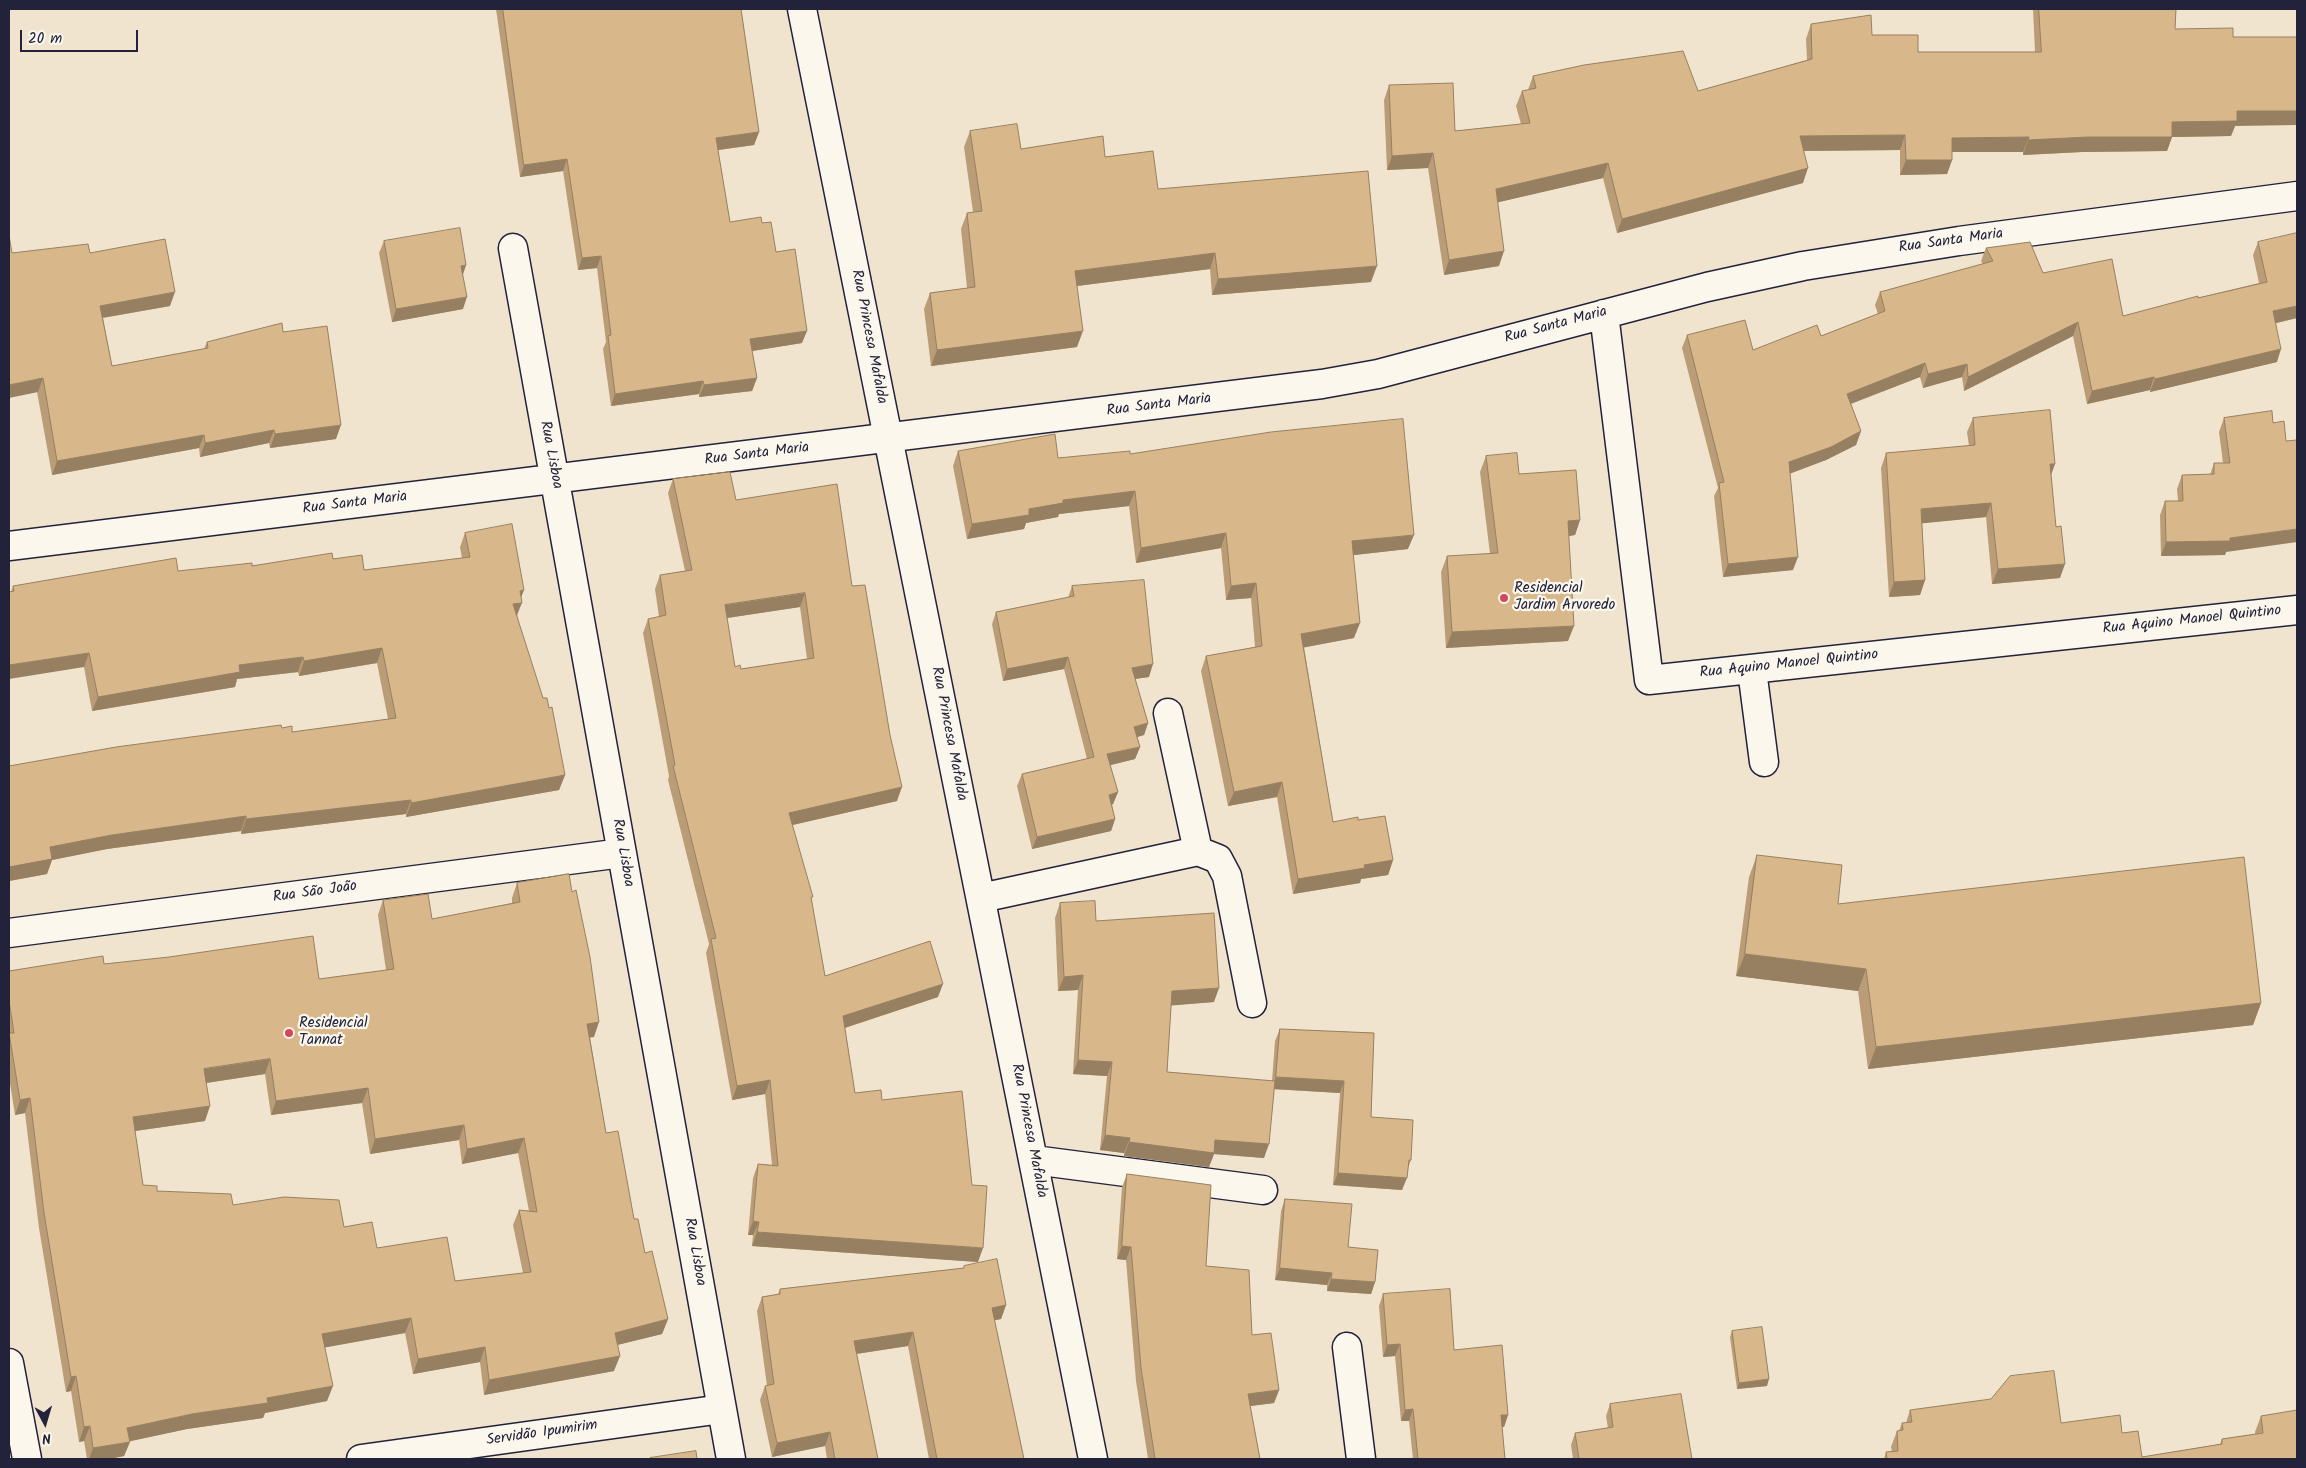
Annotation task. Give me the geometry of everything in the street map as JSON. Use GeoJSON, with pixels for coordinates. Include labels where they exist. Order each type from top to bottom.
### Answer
{"type":"FeatureCollection","features":[{"type":"Feature","properties":{"kind":"street","name":"Rua Princesa Mafalda"},"geometry":{"type":"LineString","coordinates":[[802,9],[1093,1459]]}},
{"type":"Feature","properties":{"kind":"street","name":"Rua Santa Maria"},"geometry":{"type":"LineString","coordinates":[[9,546],[1256,394],[1378,374],[1707,287],[1803,266],[1881,252],[2297,196]]}},
{"type":"Feature","properties":{"kind":"street","name":"Rua Lisboa"},"geometry":{"type":"LineString","coordinates":[[513,248],[731,1459]]}},
{"type":"Feature","properties":{"kind":"street","name":"Rua Aquino Manoel Quintino"},"geometry":{"type":"LineString","coordinates":[[1604,314],[1649,680],[2297,610]]}},
{"type":"Feature","properties":{"kind":"street"},"geometry":{"type":"LineString","coordinates":[[1752,670],[1764,762]]}},
{"type":"Feature","properties":{"kind":"street"},"geometry":{"type":"LineString","coordinates":[[1168,713],[1198,851]]}},
{"type":"Feature","properties":{"kind":"street"},"geometry":{"type":"LineString","coordinates":[[981,898],[1198,851],[1218,859],[1227,876],[1252,1003]]}},
{"type":"Feature","properties":{"kind":"street","name":"Rua São João"},"geometry":{"type":"LineString","coordinates":[[9,933],[622,853]]}},
{"type":"Feature","properties":{"kind":"street"},"geometry":{"type":"LineString","coordinates":[[1034,1160],[1263,1190]]}},
{"type":"Feature","properties":{"kind":"street"},"geometry":{"type":"LineString","coordinates":[[1347,1347],[1361,1459]]}},
{"type":"Feature","properties":{"kind":"street"},"geometry":{"type":"LineString","coordinates":[[9,1363],[27,1459]]}},
{"type":"Feature","properties":{"kind":"street","name":"Servidão Ipumirim"},"geometry":{"type":"LineString","coordinates":[[361,1459],[722,1409]]}},
{"type":"Feature","properties":{"kind":"building"},"geometry":{"type":"Polygon","coordinates":[[[503,9],[741,9],[759,132],[716,138],[730,222],[761,217],[762,223],[771,222],[776,252],[795,249],[807,331],[750,339],[757,378],[704,385],[703,381],[615,394],[608,336],[611,335],[601,256],[582,258],[567,159],[524,165],[503,9]]]}},
{"type":"Feature","properties":{"kind":"building"},"geometry":{"type":"Polygon","coordinates":[[[2039,9],[2176,9],[2175,29],[2233,28],[2233,37],[2297,37],[2297,111],[2237,111],[2237,121],[2172,122],[2172,137],[2088,137],[2028,140],[2029,137],[1952,138],[1952,160],[1906,160],[1905,135],[1800,136],[1808,168],[1622,219],[1608,163],[1496,189],[1504,251],[1449,260],[1433,153],[1392,156],[1389,85],[1453,83],[1455,131],[1530,123],[1522,91],[1536,88],[1533,76],[1584,65],[1683,51],[1698,91],[1812,59],[1811,24],[1871,15],[1872,35],[1918,35],[1918,52],[2041,52],[2039,9]]]}},
{"type":"Feature","properties":{"kind":"building"},"geometry":{"type":"Polygon","coordinates":[[[1017,124],[1021,149],[1103,136],[1105,157],[1153,151],[1158,189],[1368,171],[1377,266],[1218,279],[1215,253],[1075,271],[1083,331],[937,350],[930,293],[975,287],[967,213],[982,211],[970,131],[1017,124]]]}},
{"type":"Feature","properties":{"kind":"building"},"geometry":{"type":"Polygon","coordinates":[[[460,228],[466,265],[461,266],[467,297],[396,309],[384,241],[460,228]]]}},
{"type":"Feature","properties":{"kind":"building"},"geometry":{"type":"Polygon","coordinates":[[[2297,233],[2297,306],[2273,311],[2281,349],[2155,379],[2154,377],[2092,391],[2078,322],[1968,377],[1967,364],[1928,374],[1925,363],[1847,394],[1861,431],[1831,447],[1789,462],[1798,557],[1728,564],[1719,483],[1724,482],[1687,335],[1745,320],[1753,350],[1817,325],[1821,336],[1885,311],[1880,292],[1993,261],[1986,248],[2030,242],[2043,273],[2112,259],[2123,316],[2198,296],[2198,298],[2267,282],[2258,242],[2297,233]]]}},
{"type":"Feature","properties":{"kind":"building"},"geometry":{"type":"Polygon","coordinates":[[[9,235],[12,253],[88,244],[90,253],[165,239],[175,292],[100,306],[112,366],[208,348],[207,342],[282,323],[283,332],[327,326],[341,425],[275,434],[274,430],[205,443],[204,435],[57,461],[43,378],[9,385],[9,235]]]}},
{"type":"Feature","properties":{"kind":"building"},"geometry":{"type":"Polygon","coordinates":[[[2050,410],[2055,464],[2050,464],[2056,527],[2061,526],[2065,564],[1998,569],[1991,503],[1921,509],[1925,580],[1894,582],[1886,453],[1975,445],[1973,418],[2050,410]]]}},
{"type":"Feature","properties":{"kind":"building"},"geometry":{"type":"Polygon","coordinates":[[[2272,411],[2273,423],[2284,421],[2286,441],[2297,440],[2297,529],[2230,538],[2230,541],[2166,542],[2165,501],[2183,501],[2182,475],[2214,474],[2214,463],[2230,463],[2224,418],[2272,411]]]}},
{"type":"Feature","properties":{"kind":"building"},"geometry":{"type":"Polygon","coordinates":[[[1403,419],[1414,535],[1352,541],[1360,623],[1301,634],[1333,822],[1358,817],[1358,820],[1385,816],[1393,860],[1364,865],[1365,868],[1298,879],[1282,782],[1234,792],[1206,656],[1262,646],[1256,583],[1231,586],[1226,533],[1141,548],[1135,491],[1063,500],[1063,503],[1029,509],[1029,515],[972,524],[958,451],[1055,434],[1058,458],[1130,451],[1130,454],[1271,432],[1403,419]]]}},
{"type":"Feature","properties":{"kind":"building"},"geometry":{"type":"Polygon","coordinates":[[[1517,453],[1519,474],[1576,470],[1580,520],[1568,521],[1574,626],[1452,632],[1447,556],[1498,553],[1486,456],[1517,453]]]}},
{"type":"Feature","properties":{"kind":"building"},"geometry":{"type":"Polygon","coordinates":[[[730,472],[736,500],[837,484],[852,586],[865,585],[890,735],[902,787],[789,813],[813,897],[811,897],[825,976],[930,941],[943,984],[843,1016],[855,1093],[881,1090],[882,1100],[962,1091],[972,1185],[987,1186],[983,1248],[757,1232],[759,1222],[753,1221],[758,1164],[778,1166],[770,1080],[737,1086],[711,939],[716,938],[673,766],[675,765],[648,619],[666,615],[660,575],[692,570],[673,479],[730,472]],[[805,593],[725,605],[735,667],[740,665],[741,669],[814,658],[805,593]]]}},
{"type":"Feature","properties":{"kind":"building"},"geometry":{"type":"Polygon","coordinates":[[[512,524],[524,590],[520,591],[522,603],[513,604],[543,698],[547,698],[549,708],[552,707],[565,775],[411,803],[411,800],[246,819],[246,816],[112,835],[50,847],[52,859],[9,867],[9,766],[116,747],[281,725],[282,728],[292,726],[292,732],[396,718],[382,648],[304,661],[303,657],[239,665],[240,672],[98,697],[89,653],[9,665],[9,592],[14,591],[13,586],[176,558],[178,571],[252,563],[252,566],[332,553],[333,559],[362,555],[364,570],[470,557],[465,533],[512,524]]]}},
{"type":"Feature","properties":{"kind":"building"},"geometry":{"type":"Polygon","coordinates":[[[1144,580],[1153,664],[1132,668],[1148,723],[1134,727],[1140,747],[1107,754],[1118,792],[1109,795],[1115,819],[1037,837],[1022,774],[1094,757],[1068,657],[1007,669],[996,612],[1074,596],[1072,586],[1144,580]]]}},
{"type":"Feature","properties":{"kind":"building"},"geometry":{"type":"Polygon","coordinates":[[[1757,855],[1842,865],[1838,904],[2244,857],[2261,1003],[1876,1047],[1866,969],[1745,954],[1757,855]]]}},
{"type":"Feature","properties":{"kind":"building"},"geometry":{"type":"Polygon","coordinates":[[[569,874],[572,892],[576,890],[590,957],[599,1022],[587,1024],[606,1133],[618,1131],[634,1219],[638,1219],[645,1253],[652,1251],[668,1319],[615,1333],[620,1356],[489,1380],[485,1347],[418,1359],[411,1318],[322,1334],[333,1386],[267,1398],[268,1403],[192,1414],[127,1428],[130,1442],[93,1448],[90,1426],[84,1427],[76,1376],[71,1377],[44,1213],[30,1098],[20,1100],[9,1033],[14,1033],[9,1001],[9,971],[103,956],[104,964],[169,957],[313,936],[319,979],[394,969],[383,900],[428,894],[432,919],[520,902],[517,883],[569,874]],[[270,1059],[204,1069],[210,1106],[133,1117],[143,1185],[157,1186],[157,1191],[231,1194],[233,1205],[284,1197],[339,1200],[344,1227],[372,1222],[377,1248],[447,1237],[455,1281],[531,1272],[519,1210],[537,1212],[524,1138],[467,1149],[464,1125],[375,1139],[368,1088],[276,1101],[270,1059]]]}},
{"type":"Feature","properties":{"kind":"building"},"geometry":{"type":"Polygon","coordinates":[[[1095,901],[1096,921],[1214,913],[1219,988],[1172,991],[1167,1072],[1275,1081],[1269,1144],[1215,1140],[1214,1153],[1129,1142],[1130,1138],[1105,1135],[1112,1062],[1078,1060],[1083,975],[1064,977],[1060,903],[1095,901]]]}},
{"type":"Feature","properties":{"kind":"building"},"geometry":{"type":"Polygon","coordinates":[[[1280,1029],[1374,1033],[1371,1117],[1413,1120],[1411,1160],[1409,1160],[1407,1178],[1338,1173],[1344,1081],[1276,1077],[1280,1029]]]}},
{"type":"Feature","properties":{"kind":"building"},"geometry":{"type":"Polygon","coordinates":[[[1127,1174],[1211,1185],[1206,1266],[1249,1270],[1252,1335],[1271,1333],[1279,1390],[1248,1394],[1260,1459],[1155,1459],[1141,1368],[1131,1247],[1122,1246],[1127,1174]]]}},
{"type":"Feature","properties":{"kind":"building"},"geometry":{"type":"Polygon","coordinates":[[[1285,1199],[1352,1204],[1348,1247],[1378,1250],[1375,1282],[1331,1279],[1332,1273],[1280,1268],[1285,1199]]]}},
{"type":"Feature","properties":{"kind":"building"},"geometry":{"type":"Polygon","coordinates":[[[997,1259],[1006,1305],[992,1308],[1024,1459],[937,1459],[913,1332],[854,1341],[878,1459],[835,1459],[830,1432],[777,1443],[765,1386],[774,1384],[762,1297],[780,1294],[780,1289],[964,1268],[964,1266],[997,1259]]]}},
{"type":"Feature","properties":{"kind":"building"},"geometry":{"type":"Polygon","coordinates":[[[1450,1289],[1454,1350],[1502,1345],[1508,1415],[1501,1415],[1505,1459],[1418,1459],[1413,1409],[1405,1410],[1400,1344],[1387,1345],[1383,1294],[1450,1289]]]}},
{"type":"Feature","properties":{"kind":"building"},"geometry":{"type":"Polygon","coordinates":[[[1762,1327],[1769,1379],[1739,1383],[1732,1331],[1762,1327]]]}},
{"type":"Feature","properties":{"kind":"building"},"geometry":{"type":"Polygon","coordinates":[[[2054,1371],[2061,1423],[2120,1415],[2122,1433],[2138,1431],[2142,1457],[2222,1444],[2222,1439],[2263,1433],[2261,1416],[2297,1410],[2297,1459],[1887,1459],[1886,1452],[1898,1451],[1897,1431],[1903,1430],[1902,1423],[1912,1422],[1910,1410],[1991,1399],[2010,1376],[2054,1371]]]}},
{"type":"Feature","properties":{"kind":"building"},"geometry":{"type":"Polygon","coordinates":[[[1681,1394],[1692,1459],[1579,1459],[1575,1433],[1613,1427],[1610,1404],[1681,1394]]]}},
{"type":"Feature","properties":{"kind":"building"},"geometry":{"type":"Polygon","coordinates":[[[696,1451],[697,1459],[650,1459],[650,1458],[696,1451]]]}},
{"type":"Feature","properties":{"kind":"place","name":"Residencial Jardim Arvoredo"},"geometry":{"type":"Point","coordinates":[1504,598]}},
{"type":"Feature","properties":{"kind":"place","name":"Residencial Tannat"},"geometry":{"type":"Point","coordinates":[289,1033]}}]}
